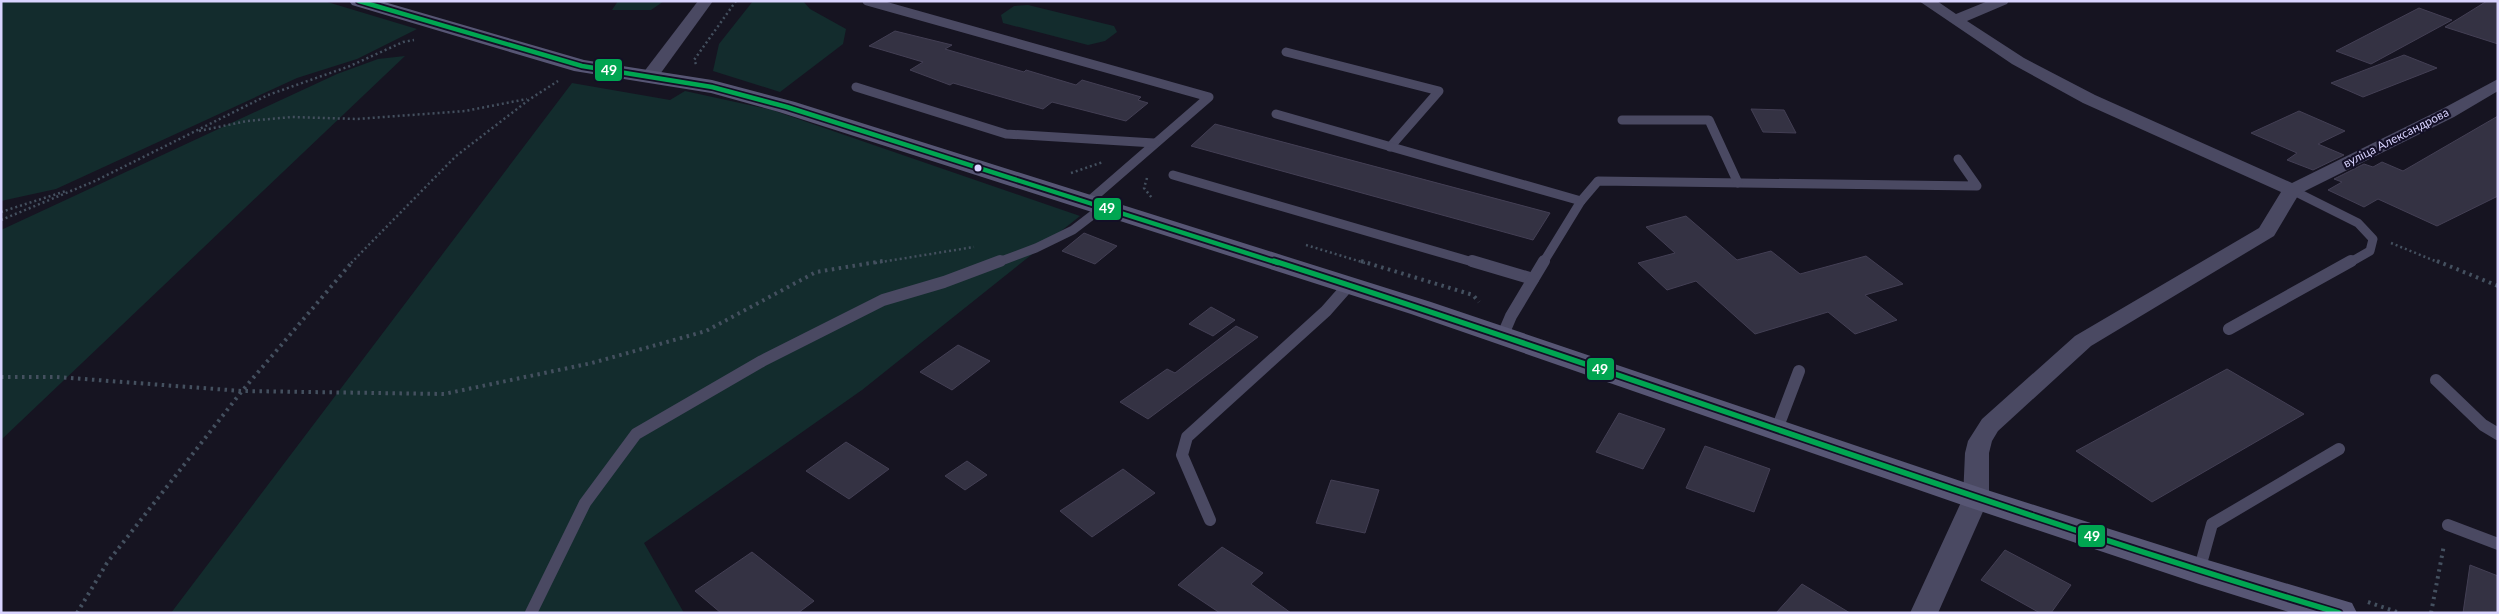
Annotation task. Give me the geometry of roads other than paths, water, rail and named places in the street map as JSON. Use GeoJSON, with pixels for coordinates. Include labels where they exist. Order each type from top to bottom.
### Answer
{"type":"FeatureCollection","features":[{"type":"Feature","properties":{"kind":"main road"},"geometry":{"type":"LineString","coordinates":[[359,1],[582,66],[712,87],[742,94],[1421,308],[1976,498],[2339,613]]}},
{"type":"Feature","properties":{"kind":"street"},"geometry":{"type":"LineString","coordinates":[[650,77],[706,1]]}},
{"type":"Feature","properties":{"kind":"street"},"geometry":{"type":"LineString","coordinates":[[1924,613],[1976,498],[1977,453],[1980,441],[1990,425],[2082,341],[2267,232],[2292,190],[2089,99],[2018,61],[1926,1]]}},
{"type":"Feature","properties":{"kind":"street"},"geometry":{"type":"LineString","coordinates":[[1955,20],[2002,1]]}},
{"type":"Feature","properties":{"kind":"street","name":"вуліца Александрова"},"geometry":{"type":"LineString","coordinates":[[2292,190],[2448,113],[2498,84]]}},
{"type":"Feature","properties":{"kind":"lane"},"geometry":{"type":"LineString","coordinates":[[531,613],[585,503],[636,434],[762,361],[883,300],[944,282],[1036,248],[1073,230],[1154,143],[1209,97],[867,1]]}},
{"type":"Feature","properties":{"kind":"lane"},"geometry":{"type":"LineString","coordinates":[[1286,52],[1439,91],[1390,146]]}},
{"type":"Feature","properties":{"kind":"lane"},"geometry":{"type":"LineString","coordinates":[[856,87],[1006,134],[1154,143]]}},
{"type":"Feature","properties":{"kind":"lane"},"geometry":{"type":"LineString","coordinates":[[1276,114],[1581,202]]}},
{"type":"Feature","properties":{"kind":"lane"},"geometry":{"type":"LineString","coordinates":[[1622,120],[1710,120],[1738,183]]}},
{"type":"Feature","properties":{"kind":"lane"},"geometry":{"type":"LineString","coordinates":[[1502,337],[1511,316],[1581,202],[1598,181],[1977,186],[1958,159]]}},
{"type":"Feature","properties":{"kind":"lane"},"geometry":{"type":"LineString","coordinates":[[1173,175],[1534,279]]}},
{"type":"Feature","properties":{"kind":"lane"},"geometry":{"type":"LineString","coordinates":[[2229,329],[2370,251],[2373,240],[2358,223],[2292,190]]}},
{"type":"Feature","properties":{"kind":"lane"},"geometry":{"type":"LineString","coordinates":[[1210,520],[1182,454],[1187,437],[1326,311],[1348,286]]}},
{"type":"Feature","properties":{"kind":"lane"},"geometry":{"type":"LineString","coordinates":[[1777,429],[1799,371]]}},
{"type":"Feature","properties":{"kind":"lane"},"geometry":{"type":"LineString","coordinates":[[2436,380],[2482,425],[2498,434]]}},
{"type":"Feature","properties":{"kind":"lane"},"geometry":{"type":"LineString","coordinates":[[2199,570],[2212,524],[2339,449]]}},
{"type":"Feature","properties":{"kind":"lane"},"geometry":{"type":"LineString","coordinates":[[2448,525],[2498,544]]}}]}
